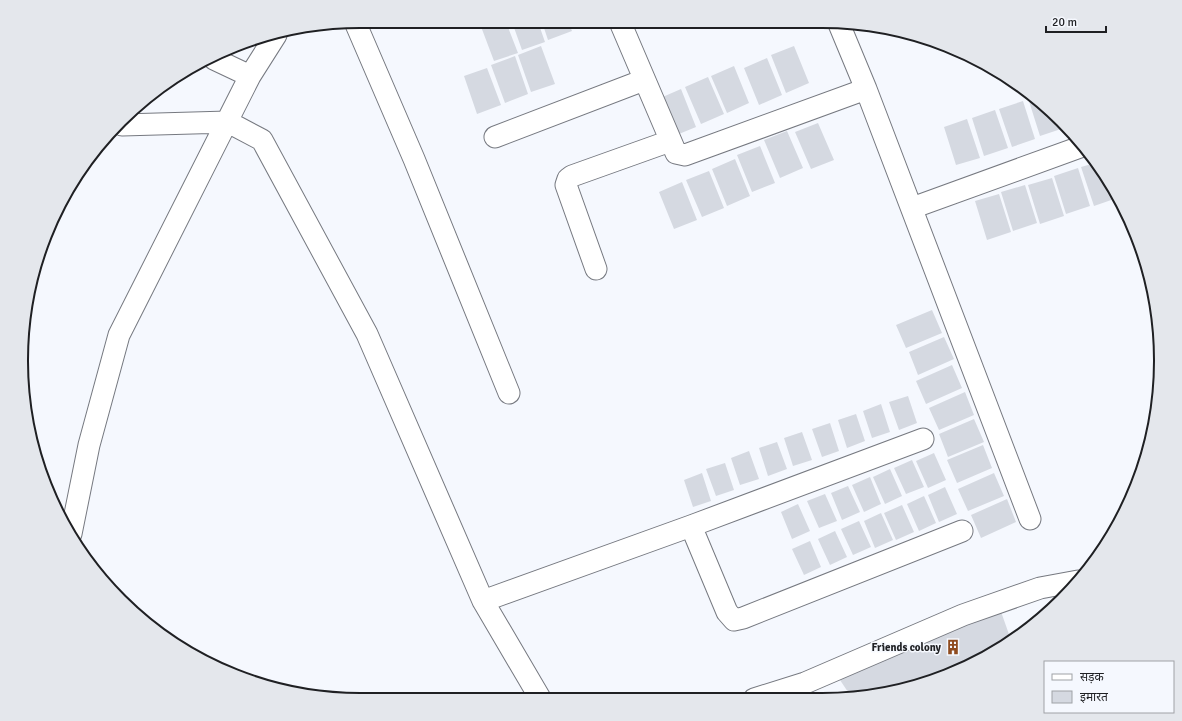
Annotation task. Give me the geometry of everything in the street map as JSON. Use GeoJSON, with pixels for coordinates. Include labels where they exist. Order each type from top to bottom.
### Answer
{"type":"FeatureCollection","features":[{"type":"Feature","properties":{"kind":"street"},"geometry":{"type":"LineString","coordinates":[[358,28],[414,159],[509,393]]}},
{"type":"Feature","properties":{"kind":"street"},"geometry":{"type":"LineString","coordinates":[[622,28],[676,153],[685,155],[866,89]]}},
{"type":"Feature","properties":{"kind":"street"},"geometry":{"type":"LineString","coordinates":[[841,29],[912,208],[1030,519]]}},
{"type":"Feature","properties":{"kind":"street"},"geometry":{"type":"LineString","coordinates":[[73,526],[89,445],[119,335],[250,76],[273,39]]}},
{"type":"Feature","properties":{"kind":"street"},"geometry":{"type":"LineString","coordinates":[[217,60],[250,76]]}},
{"type":"Feature","properties":{"kind":"street"},"geometry":{"type":"LineString","coordinates":[[495,137],[644,80]]}},
{"type":"Feature","properties":{"kind":"street"},"geometry":{"type":"LineString","coordinates":[[125,125],[228,122],[262,140],[367,334],[483,601],[537,693]]}},
{"type":"Feature","properties":{"kind":"street"},"geometry":{"type":"LineString","coordinates":[[596,269],[566,185],[568,179],[572,176],[670,141]]}},
{"type":"Feature","properties":{"kind":"street"},"geometry":{"type":"LineString","coordinates":[[912,208],[1077,148]]}},
{"type":"Feature","properties":{"kind":"street"},"geometry":{"type":"LineString","coordinates":[[483,601],[691,526],[923,439]]}},
{"type":"Feature","properties":{"kind":"street"},"geometry":{"type":"LineString","coordinates":[[691,526],[727,612],[734,620],[743,618],[962,531]]}},
{"type":"Feature","properties":{"kind":"street"},"geometry":{"type":"LineString","coordinates":[[773,693],[805,683],[963,615],[1040,588],[1069,583]]}},
{"type":"Feature","properties":{"kind":"building"},"geometry":{"type":"Polygon","coordinates":[[[482,28],[508,28],[518,53],[494,61],[482,28]]]}},
{"type":"Feature","properties":{"kind":"building"},"geometry":{"type":"Polygon","coordinates":[[[514,28],[540,28],[545,42],[522,50],[514,28]]]}},
{"type":"Feature","properties":{"kind":"building"},"geometry":{"type":"Polygon","coordinates":[[[544,28],[571,28],[572,31],[548,40],[544,28]]]}},
{"type":"Feature","properties":{"kind":"building"},"geometry":{"type":"Polygon","coordinates":[[[541,46],[555,84],[531,92],[518,55],[541,46]]]}},
{"type":"Feature","properties":{"kind":"building"},"geometry":{"type":"Polygon","coordinates":[[[794,46],[809,83],[786,93],[771,55],[794,46]]]}},
{"type":"Feature","properties":{"kind":"building"},"geometry":{"type":"Polygon","coordinates":[[[515,56],[528,94],[505,103],[491,65],[515,56]]]}},
{"type":"Feature","properties":{"kind":"building"},"geometry":{"type":"Polygon","coordinates":[[[767,58],[782,95],[759,105],[744,68],[767,58]]]}},
{"type":"Feature","properties":{"kind":"building"},"geometry":{"type":"Polygon","coordinates":[[[734,66],[749,103],[727,113],[711,76],[734,66]]]}},
{"type":"Feature","properties":{"kind":"building"},"geometry":{"type":"Polygon","coordinates":[[[487,68],[501,105],[477,114],[464,76],[487,68]]]}},
{"type":"Feature","properties":{"kind":"building"},"geometry":{"type":"Polygon","coordinates":[[[708,77],[724,114],[701,124],[685,87],[708,77]]]}},
{"type":"Feature","properties":{"kind":"building"},"geometry":{"type":"Polygon","coordinates":[[[681,89],[696,127],[674,136],[658,99],[681,89]]]}},
{"type":"Feature","properties":{"kind":"building"},"geometry":{"type":"Polygon","coordinates":[[[1023,101],[1035,139],[1012,147],[999,109],[1023,101]]]}},
{"type":"Feature","properties":{"kind":"building"},"geometry":{"type":"Polygon","coordinates":[[[1029,101],[1061,129],[1040,136],[1029,101]]]}},
{"type":"Feature","properties":{"kind":"building"},"geometry":{"type":"Polygon","coordinates":[[[995,110],[1008,148],[984,156],[972,118],[995,110]]]}},
{"type":"Feature","properties":{"kind":"building"},"geometry":{"type":"Polygon","coordinates":[[[967,119],[980,158],[956,165],[944,127],[967,119]]]}},
{"type":"Feature","properties":{"kind":"building"},"geometry":{"type":"Polygon","coordinates":[[[818,123],[834,160],[811,169],[795,132],[818,123]]]}},
{"type":"Feature","properties":{"kind":"building"},"geometry":{"type":"Polygon","coordinates":[[[787,131],[803,168],[780,178],[764,140],[787,131]]]}},
{"type":"Feature","properties":{"kind":"building"},"geometry":{"type":"Polygon","coordinates":[[[760,146],[775,183],[752,192],[737,155],[760,146]]]}},
{"type":"Feature","properties":{"kind":"building"},"geometry":{"type":"Polygon","coordinates":[[[735,159],[750,196],[727,206],[712,169],[735,159]]]}},
{"type":"Feature","properties":{"kind":"building"},"geometry":{"type":"Polygon","coordinates":[[[1090,165],[1112,200],[1094,206],[1081,167],[1090,165]]]}},
{"type":"Feature","properties":{"kind":"building"},"geometry":{"type":"Polygon","coordinates":[[[1078,168],[1090,206],[1066,214],[1054,176],[1078,168]]]}},
{"type":"Feature","properties":{"kind":"building"},"geometry":{"type":"Polygon","coordinates":[[[709,171],[724,208],[702,217],[686,180],[709,171]]]}},
{"type":"Feature","properties":{"kind":"building"},"geometry":{"type":"Polygon","coordinates":[[[1052,178],[1064,216],[1040,224],[1028,185],[1052,178]]]}},
{"type":"Feature","properties":{"kind":"building"},"geometry":{"type":"Polygon","coordinates":[[[682,182],[697,220],[674,229],[659,192],[682,182]]]}},
{"type":"Feature","properties":{"kind":"building"},"geometry":{"type":"Polygon","coordinates":[[[1025,185],[1037,223],[1013,231],[1001,192],[1025,185]]]}},
{"type":"Feature","properties":{"kind":"building"},"geometry":{"type":"Polygon","coordinates":[[[999,194],[1011,232],[987,240],[975,201],[999,194]]]}},
{"type":"Feature","properties":{"kind":"building"},"geometry":{"type":"Polygon","coordinates":[[[932,310],[942,333],[906,348],[896,325],[932,310]]]}},
{"type":"Feature","properties":{"kind":"building"},"geometry":{"type":"Polygon","coordinates":[[[944,337],[954,359],[918,375],[909,352],[944,337]]]}},
{"type":"Feature","properties":{"kind":"building"},"geometry":{"type":"Polygon","coordinates":[[[952,365],[962,388],[926,404],[916,381],[952,365]]]}},
{"type":"Feature","properties":{"kind":"building"},"geometry":{"type":"Polygon","coordinates":[[[965,392],[974,415],[939,430],[929,408],[965,392]]]}},
{"type":"Feature","properties":{"kind":"building"},"geometry":{"type":"Polygon","coordinates":[[[908,396],[917,423],[899,430],[889,402],[908,396]]]}},
{"type":"Feature","properties":{"kind":"building"},"geometry":{"type":"Polygon","coordinates":[[[881,404],[890,432],[872,438],[863,411],[881,404]]]}},
{"type":"Feature","properties":{"kind":"building"},"geometry":{"type":"Polygon","coordinates":[[[856,414],[865,441],[847,448],[838,420],[856,414]]]}},
{"type":"Feature","properties":{"kind":"building"},"geometry":{"type":"Polygon","coordinates":[[[974,419],[984,442],[948,457],[939,434],[974,419]]]}},
{"type":"Feature","properties":{"kind":"building"},"geometry":{"type":"Polygon","coordinates":[[[830,423],[839,451],[822,457],[812,429],[830,423]]]}},
{"type":"Feature","properties":{"kind":"building"},"geometry":{"type":"Polygon","coordinates":[[[802,432],[812,460],[793,466],[784,438],[802,432]]]}},
{"type":"Feature","properties":{"kind":"building"},"geometry":{"type":"Polygon","coordinates":[[[777,442],[787,469],[768,476],[759,448],[777,442]]]}},
{"type":"Feature","properties":{"kind":"building"},"geometry":{"type":"Polygon","coordinates":[[[983,445],[992,468],[957,483],[947,460],[983,445]]]}},
{"type":"Feature","properties":{"kind":"building"},"geometry":{"type":"Polygon","coordinates":[[[749,451],[759,479],[740,485],[731,458],[749,451]]]}},
{"type":"Feature","properties":{"kind":"building"},"geometry":{"type":"Polygon","coordinates":[[[934,453],[946,480],[928,488],[916,461],[934,453]]]}},
{"type":"Feature","properties":{"kind":"building"},"geometry":{"type":"Polygon","coordinates":[[[912,460],[924,487],[906,494],[894,468],[912,460]]]}},
{"type":"Feature","properties":{"kind":"building"},"geometry":{"type":"Polygon","coordinates":[[[725,463],[734,490],[716,496],[706,469],[725,463]]]}},
{"type":"Feature","properties":{"kind":"building"},"geometry":{"type":"Polygon","coordinates":[[[890,469],[902,496],[885,504],[873,477],[890,469]]]}},
{"type":"Feature","properties":{"kind":"building"},"geometry":{"type":"Polygon","coordinates":[[[702,473],[711,501],[693,507],[684,480],[702,473]]]}},
{"type":"Feature","properties":{"kind":"building"},"geometry":{"type":"Polygon","coordinates":[[[994,473],[1004,496],[968,511],[958,489],[994,473]]]}},
{"type":"Feature","properties":{"kind":"building"},"geometry":{"type":"Polygon","coordinates":[[[870,477],[881,504],[864,512],[852,485],[870,477]]]}},
{"type":"Feature","properties":{"kind":"building"},"geometry":{"type":"Polygon","coordinates":[[[848,486],[860,512],[842,520],[831,493],[848,486]]]}},
{"type":"Feature","properties":{"kind":"building"},"geometry":{"type":"Polygon","coordinates":[[[945,487],[957,514],[939,522],[928,495],[945,487]]]}},
{"type":"Feature","properties":{"kind":"building"},"geometry":{"type":"Polygon","coordinates":[[[825,494],[837,521],[819,528],[807,501],[825,494]]]}},
{"type":"Feature","properties":{"kind":"building"},"geometry":{"type":"Polygon","coordinates":[[[924,496],[936,523],[919,531],[907,504],[924,496]]]}},
{"type":"Feature","properties":{"kind":"building"},"geometry":{"type":"Polygon","coordinates":[[[1007,499],[1016,522],[981,538],[971,515],[1007,499]]]}},
{"type":"Feature","properties":{"kind":"building"},"geometry":{"type":"Polygon","coordinates":[[[798,504],[810,531],[792,539],[781,512],[798,504]]]}},
{"type":"Feature","properties":{"kind":"building"},"geometry":{"type":"Polygon","coordinates":[[[902,505],[914,532],[896,540],[884,513],[902,505]]]}},
{"type":"Feature","properties":{"kind":"building"},"geometry":{"type":"Polygon","coordinates":[[[881,513],[893,540],[875,548],[864,521],[881,513]]]}},
{"type":"Feature","properties":{"kind":"building"},"geometry":{"type":"Polygon","coordinates":[[[859,521],[871,547],[853,555],[841,529],[859,521]]]}},
{"type":"Feature","properties":{"kind":"building"},"geometry":{"type":"Polygon","coordinates":[[[835,531],[847,557],[830,565],[818,539],[835,531]]]}},
{"type":"Feature","properties":{"kind":"building"},"geometry":{"type":"Polygon","coordinates":[[[810,541],[821,567],[804,575],[792,549],[810,541]]]}},
{"type":"Feature","properties":{"kind":"building","name":"Friends colony"},"geometry":{"type":"Polygon","coordinates":[[[999,606],[1009,635],[969,659],[949,668],[908,682],[886,687],[848,692],[838,677],[999,606]]]}},
{"type":"Feature","properties":{"kind":"place","name":"Friends colony"},"geometry":{"type":"Point","coordinates":[953,647]}}]}
